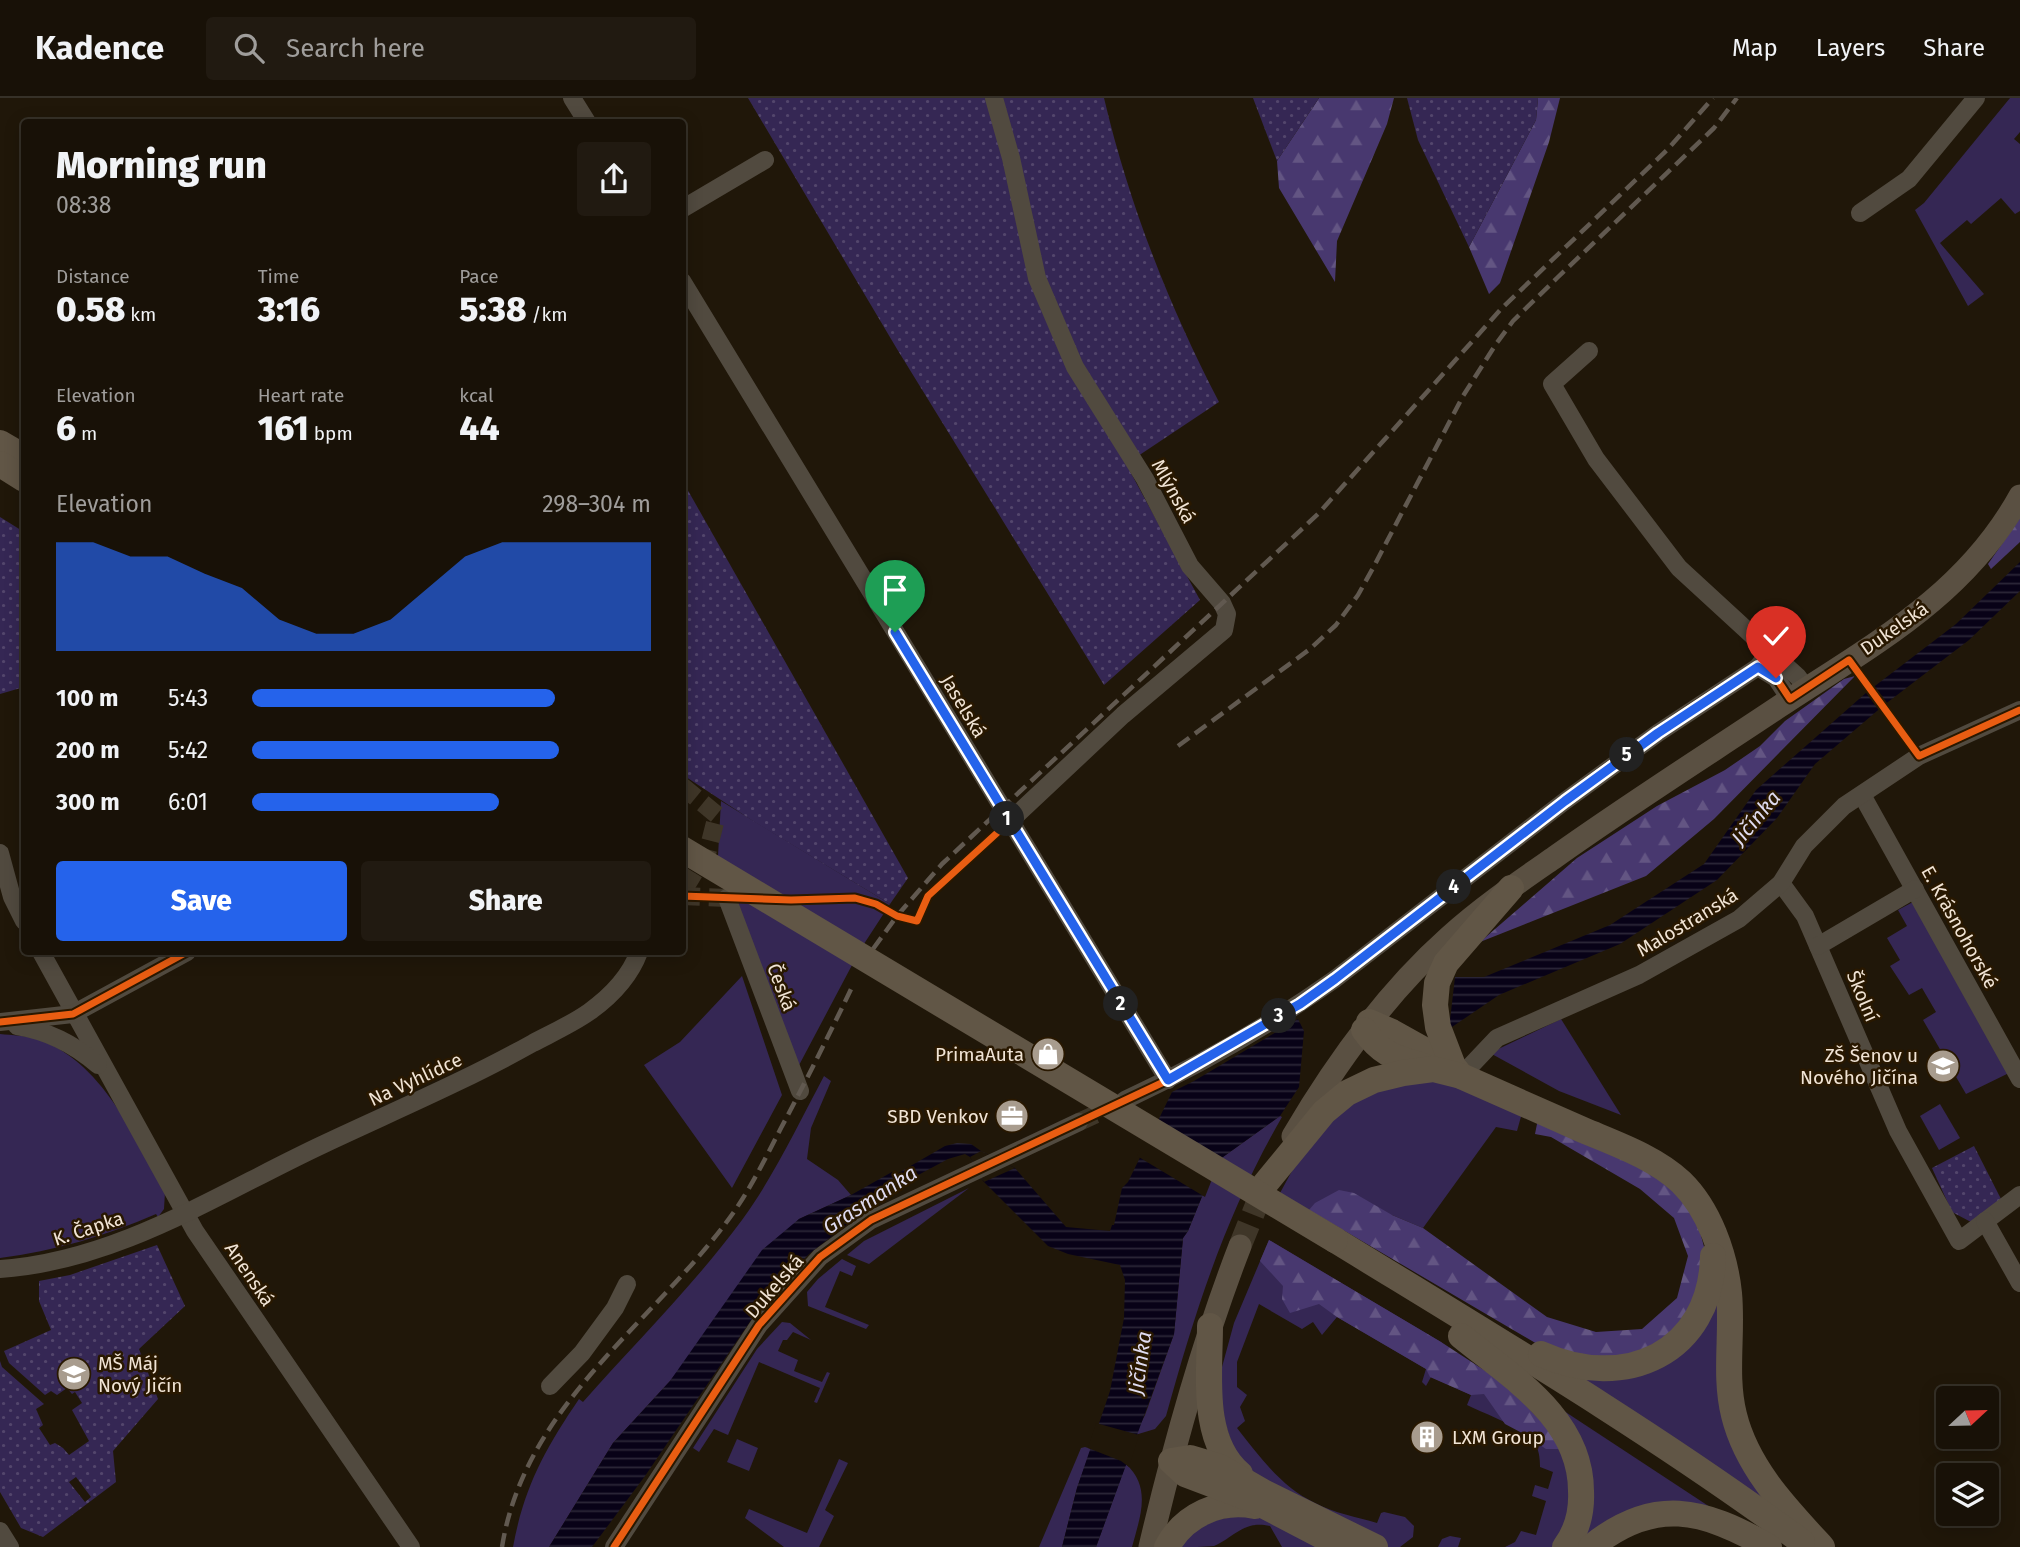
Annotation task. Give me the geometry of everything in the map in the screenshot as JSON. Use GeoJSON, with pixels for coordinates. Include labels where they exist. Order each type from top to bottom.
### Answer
{"type":"FeatureCollection","features":[{"type":"Feature","properties":{"kind":"highway"},"geometry":{"type":"LineString","coordinates":[[0,443],[21,455]]}},
{"type":"Feature","properties":{"kind":"highway"},"geometry":{"type":"LineString","coordinates":[[0,464],[21,477]]}},
{"type":"Feature","properties":{"kind":"highway"},"geometry":{"type":"LineString","coordinates":[[686,851],[1330,1248]]}},
{"type":"Feature","properties":{"kind":"highway"},"geometry":{"type":"LineString","coordinates":[[686,871],[1330,1248],[1679,1456],[1809,1547]]}},
{"type":"Feature","properties":{"kind":"highway"},"geometry":{"type":"LineString","coordinates":[[1449,1070],[1435,1012],[1439,976],[1446,963],[1511,888]]}},
{"type":"Feature","properties":{"kind":"highway"},"geometry":{"type":"LineString","coordinates":[[1366,1026],[1392,1032],[1449,1070],[1638,1154],[1669,1172],[1693,1196],[1714,1237],[1724,1268],[1729,1294],[1730,1386],[1734,1414],[1743,1443],[1777,1497],[1822,1547]]}},
{"type":"Feature","properties":{"kind":"highway"},"geometry":{"type":"LineString","coordinates":[[1265,1184],[1324,1112],[1347,1093],[1389,1075],[1449,1070]]}},
{"type":"Feature","properties":{"kind":"highway"},"geometry":{"type":"LineString","coordinates":[[1466,1329],[1572,1365],[1612,1368],[1650,1361],[1677,1343],[1694,1324],[1705,1304],[1712,1277],[1714,1237]]}},
{"type":"Feature","properties":{"kind":"highway"},"geometry":{"type":"LineString","coordinates":[[1210,1326],[1211,1402],[1218,1442],[1227,1459],[1269,1502],[1343,1547]]}},
{"type":"Feature","properties":{"kind":"highway"},"geometry":{"type":"LineString","coordinates":[[1466,1329],[1544,1405],[1573,1446],[1581,1476],[1581,1504],[1574,1531],[1565,1547]]}},
{"type":"Feature","properties":{"kind":"highway"},"geometry":{"type":"LineString","coordinates":[[1466,1329],[1783,1547]]}},
{"type":"Feature","properties":{"kind":"highway"},"geometry":{"type":"LineString","coordinates":[[1171,1461],[1185,1474],[1269,1502],[1375,1547]]}},
{"type":"Feature","properties":{"kind":"highway"},"geometry":{"type":"LineString","coordinates":[[1167,1547],[1180,1528],[1205,1511],[1224,1505],[1269,1502]]}},
{"type":"Feature","properties":{"kind":"highway"},"geometry":{"type":"LineString","coordinates":[[1591,1547],[1608,1533],[1632,1520],[1670,1513],[1706,1518],[1735,1529],[1769,1547]]}},
{"type":"Feature","properties":{"kind":"main road","name":"Dukelská"},"geometry":{"type":"LineString","coordinates":[[1265,1184],[1310,1108],[1366,1026],[1408,977],[1448,937],[1608,819],[1798,694],[1910,618],[1949,588],[2001,529],[2020,496]]}},
{"type":"Feature","properties":{"kind":"main road"},"geometry":{"type":"LineString","coordinates":[[1150,1547],[1171,1461],[1210,1326],[1240,1246]]}},
{"type":"Feature","properties":{"kind":"street"},"geometry":{"type":"LineString","coordinates":[[572,98],[585,119]]}},
{"type":"Feature","properties":{"kind":"street","name":"Mlýnská"},"geometry":{"type":"LineString","coordinates":[[994,98],[1011,158],[1037,278],[1075,367],[1144,479],[1190,566],[1222,603],[1227,614],[1224,630],[1123,715],[1009,822]]}},
{"type":"Feature","properties":{"kind":"street"},"geometry":{"type":"LineString","coordinates":[[1860,213],[1909,179],[1976,98]]}},
{"type":"Feature","properties":{"kind":"street"},"geometry":{"type":"LineString","coordinates":[[686,207],[765,160]]}},
{"type":"Feature","properties":{"kind":"street","name":"Jaselská"},"geometry":{"type":"LineString","coordinates":[[686,288],[1168,1080]]}},
{"type":"Feature","properties":{"kind":"street"},"geometry":{"type":"LineString","coordinates":[[1589,351],[1552,384],[1595,459],[1679,568],[1762,647],[1798,677],[1798,694]]}},
{"type":"Feature","properties":{"kind":"street"},"geometry":{"type":"LineString","coordinates":[[1758,667],[1762,647]]}},
{"type":"Feature","properties":{"kind":"street"},"geometry":{"type":"LineString","coordinates":[[1125,1100],[1168,1080],[1300,1004],[1575,793],[1669,725],[1758,667],[1764,659],[1777,658]]}},
{"type":"Feature","properties":{"kind":"street"},"geometry":{"type":"LineString","coordinates":[[1758,667],[1798,694]]}},
{"type":"Feature","properties":{"kind":"street","name":"Malostranská"},"geometry":{"type":"LineString","coordinates":[[1449,1070],[1497,1038],[1639,975],[1739,919],[1781,883],[1804,846],[1844,806],[1936,747],[2020,710]]}},
{"type":"Feature","properties":{"kind":"street","name":"E. Krásnohorské"},"geometry":{"type":"LineString","coordinates":[[1862,795],[2020,1079]]}},
{"type":"Feature","properties":{"kind":"street"},"geometry":{"type":"LineString","coordinates":[[0,853],[12,897],[21,915]]}},
{"type":"Feature","properties":{"kind":"street","name":"Školní"},"geometry":{"type":"LineString","coordinates":[[1781,883],[1805,916],[1898,1131],[1959,1241],[1985,1221]]}},
{"type":"Feature","properties":{"kind":"street"},"geometry":{"type":"LineString","coordinates":[[1818,946],[1915,889]]}},
{"type":"Feature","properties":{"kind":"street","name":"Česká"},"geometry":{"type":"LineString","coordinates":[[727,898],[800,1091]]}},
{"type":"Feature","properties":{"kind":"street","name":"Anenská"},"geometry":{"type":"LineString","coordinates":[[43,955],[185,1212],[411,1547]]}},
{"type":"Feature","properties":{"kind":"street"},"geometry":{"type":"LineString","coordinates":[[0,1023],[73,1014],[181,955]]}},
{"type":"Feature","properties":{"kind":"street","name":"Na Vyhlídce"},"geometry":{"type":"LineString","coordinates":[[185,1212],[490,1067],[588,1013],[623,979],[637,955]]}},
{"type":"Feature","properties":{"kind":"street"},"geometry":{"type":"LineString","coordinates":[[0,1023],[39,1029],[69,1043],[96,1063],[111,1081]]}},
{"type":"Feature","properties":{"kind":"street","name":"Dukelská"},"geometry":{"type":"LineString","coordinates":[[614,1547],[759,1325],[820,1257],[871,1220],[1079,1122]]}},
{"type":"Feature","properties":{"kind":"street"},"geometry":{"type":"LineString","coordinates":[[2020,1195],[1985,1221],[2020,1283]]}},
{"type":"Feature","properties":{"kind":"street","name":"K. Čapka"},"geometry":{"type":"LineString","coordinates":[[0,1269],[64,1260],[112,1245],[185,1212]]}},
{"type":"Feature","properties":{"kind":"street"},"geometry":{"type":"LineString","coordinates":[[550,1386],[582,1353],[614,1308],[627,1284]]}},
{"type":"Feature","properties":{"kind":"street"},"geometry":{"type":"LineString","coordinates":[[0,1531],[10,1547]]}},
{"type":"Feature","properties":{"kind":"shaded area"},"geometry":{"type":"Polygon","coordinates":[[[748,98],[1104,98],[1125,177],[1152,254],[1183,329],[1219,402],[1126,464],[1200,600],[1104,685],[897,349],[748,98]]]}},
{"type":"Feature","properties":{"kind":"shaded area"},"geometry":{"type":"Polygon","coordinates":[[[1253,98],[1319,98],[1277,161],[1253,98]]]}},
{"type":"Feature","properties":{"kind":"shaded area"},"geometry":{"type":"Polygon","coordinates":[[[1407,98],[1538,98],[1536,120],[1469,247],[1418,140],[1407,98]]]}},
{"type":"Feature","properties":{"kind":"shaded area"},"geometry":{"type":"Polygon","coordinates":[[[2010,98],[2020,98],[2020,132],[2014,139],[2020,144],[2020,211],[2015,214],[2001,198],[1971,224],[1967,220],[1940,243],[1984,294],[1968,306],[1915,210],[1924,203],[2010,98]]]}},
{"type":"Feature","properties":{"kind":"shaded area"},"geometry":{"type":"Polygon","coordinates":[[[686,487],[908,878],[890,904],[686,777],[686,487]]]}},
{"type":"Feature","properties":{"kind":"shaded area"},"geometry":{"type":"Polygon","coordinates":[[[0,517],[21,530],[21,688],[0,694],[0,517]]]}},
{"type":"Feature","properties":{"kind":"shaded area"},"geometry":{"type":"Polygon","coordinates":[[[721,801],[890,904],[860,950],[797,1069],[718,856],[721,801]]]}},
{"type":"Feature","properties":{"kind":"shaded area"},"geometry":{"type":"Polygon","coordinates":[[[1913,902],[2009,1073],[1966,1094],[1923,1020],[1936,1012],[1922,988],[1909,995],[1890,966],[1900,960],[1887,938],[1907,926],[1898,910],[1913,902]]]}},
{"type":"Feature","properties":{"kind":"shaded area"},"geometry":{"type":"Polygon","coordinates":[[[742,976],[782,1095],[732,1188],[644,1065],[680,1042],[742,976]]]}},
{"type":"Feature","properties":{"kind":"shaded area"},"geometry":{"type":"Polygon","coordinates":[[[1561,1019],[1621,1115],[1559,1091],[1490,1053],[1561,1019]]]}},
{"type":"Feature","properties":{"kind":"shaded area"},"geometry":{"type":"Polygon","coordinates":[[[0,1034],[37,1039],[60,1049],[98,1082],[128,1125],[165,1192],[164,1209],[158,1217],[156,1214],[99,1236],[60,1247],[0,1258],[0,1034]]]}},
{"type":"Feature","properties":{"kind":"shaded area"},"geometry":{"type":"Polygon","coordinates":[[[824,1076],[831,1081],[811,1128],[807,1159],[838,1180],[851,1195],[799,1219],[670,1381],[613,1443],[549,1547],[513,1547],[523,1506],[537,1469],[567,1417],[579,1399],[583,1402],[724,1244],[775,1168],[824,1076]]]}},
{"type":"Feature","properties":{"kind":"shaded area"},"geometry":{"type":"Polygon","coordinates":[[[1426,1079],[1450,1085],[1522,1113],[1517,1131],[1496,1127],[1423,1228],[1392,1215],[1309,1210],[1280,1193],[1305,1147],[1347,1100],[1426,1079]]]}},
{"type":"Feature","properties":{"kind":"shaded area"},"geometry":{"type":"Polygon","coordinates":[[[1940,1104],[1960,1138],[1939,1150],[1920,1116],[1940,1104]]]}},
{"type":"Feature","properties":{"kind":"shaded area"},"geometry":{"type":"Polygon","coordinates":[[[1282,1117],[1244,1189],[1214,1262],[1166,1416],[1155,1429],[1135,1435],[1145,1415],[1174,1334],[1183,1238],[1216,1162],[1282,1117]]]}},
{"type":"Feature","properties":{"kind":"shaded area"},"geometry":{"type":"Polygon","coordinates":[[[1974,1146],[2001,1199],[1971,1222],[1952,1212],[1932,1168],[1974,1146]]]}},
{"type":"Feature","properties":{"kind":"shaded area"},"geometry":{"type":"Polygon","coordinates":[[[969,1188],[869,1264],[847,1255],[864,1241],[969,1188]]]}},
{"type":"Feature","properties":{"kind":"shaded area"},"geometry":{"type":"Polygon","coordinates":[[[1269,1240],[1441,1342],[1567,1449],[1574,1511],[1555,1547],[1505,1547],[1515,1542],[1521,1531],[1536,1535],[1546,1501],[1532,1496],[1535,1485],[1548,1489],[1553,1472],[1540,1467],[1539,1453],[1533,1441],[1511,1425],[1467,1405],[1471,1395],[1431,1377],[1426,1386],[1422,1382],[1426,1369],[1337,1317],[1322,1335],[1313,1322],[1302,1329],[1259,1304],[1237,1362],[1237,1387],[1247,1395],[1240,1407],[1245,1421],[1237,1428],[1272,1470],[1303,1496],[1330,1510],[1377,1523],[1384,1512],[1405,1517],[1414,1526],[1413,1537],[1400,1547],[1383,1547],[1248,1474],[1234,1450],[1222,1414],[1222,1367],[1234,1323],[1269,1240]]]}},
{"type":"Feature","properties":{"kind":"shaded area","name":"MŠ Máj Nový Jičín"},"geometry":{"type":"Polygon","coordinates":[[[157,1245],[185,1306],[139,1349],[158,1399],[113,1451],[116,1482],[43,1537],[21,1528],[0,1492],[0,1361],[2,1367],[44,1404],[36,1409],[43,1425],[39,1428],[50,1445],[55,1443],[69,1455],[89,1441],[72,1410],[82,1403],[75,1392],[72,1394],[67,1388],[57,1395],[51,1391],[45,1395],[9,1363],[4,1351],[51,1330],[39,1301],[39,1281],[70,1275],[157,1245]],[[76,1477],[69,1482],[85,1502],[91,1497],[76,1477]]]}},
{"type":"Feature","properties":{"kind":"shaded area"},"geometry":{"type":"Polygon","coordinates":[[[842,1259],[856,1266],[852,1276],[840,1271],[825,1307],[869,1325],[866,1329],[808,1306],[807,1292],[842,1259]]]}},
{"type":"Feature","properties":{"kind":"shaded area"},"geometry":{"type":"Polygon","coordinates":[[[1716,1291],[1724,1386],[1773,1506],[1577,1378],[1716,1291]]]}},
{"type":"Feature","properties":{"kind":"shaded area"},"geometry":{"type":"Polygon","coordinates":[[[782,1322],[790,1323],[811,1340],[793,1332],[787,1340],[783,1340],[778,1351],[798,1360],[794,1371],[822,1382],[827,1372],[830,1373],[817,1403],[814,1402],[820,1388],[759,1362],[728,1435],[714,1429],[699,1452],[693,1448],[757,1349],[782,1322]]]}},
{"type":"Feature","properties":{"kind":"shaded area"},"geometry":{"type":"Polygon","coordinates":[[[1564,1411],[1710,1507],[1581,1547],[1564,1411]]]}},
{"type":"Feature","properties":{"kind":"shaded area"},"geometry":{"type":"Polygon","coordinates":[[[737,1439],[758,1448],[749,1471],[727,1462],[737,1439]]]}},
{"type":"Feature","properties":{"kind":"shaded area"},"geometry":{"type":"Polygon","coordinates":[[[1081,1448],[1091,1449],[1077,1488],[1062,1547],[1039,1547],[1081,1448]]]}},
{"type":"Feature","properties":{"kind":"shaded area"},"geometry":{"type":"Polygon","coordinates":[[[839,1459],[848,1463],[825,1510],[834,1516],[819,1547],[784,1547],[745,1518],[749,1509],[807,1533],[839,1459]]]}},
{"type":"Feature","properties":{"kind":"shaded area"},"geometry":{"type":"Polygon","coordinates":[[[1126,1464],[1139,1483],[1142,1503],[1132,1547],[1096,1547],[1126,1464]]]}},
{"type":"Feature","properties":{"kind":"shaded area"},"geometry":{"type":"Polygon","coordinates":[[[1254,1513],[1319,1547],[1282,1547],[1270,1526],[1253,1525],[1214,1546],[1180,1547],[1197,1523],[1254,1513]]]}},
{"type":"Feature","properties":{"kind":"shaded area"},"geometry":{"type":"Polygon","coordinates":[[[1450,1536],[1461,1538],[1458,1547],[1438,1547],[1442,1539],[1450,1536]]]}},
{"type":"Feature","properties":{"kind":"green space"},"geometry":{"type":"Polygon","coordinates":[[[1319,98],[1394,98],[1387,124],[1337,241],[1335,282],[1279,188],[1277,161],[1319,98]]]}},
{"type":"Feature","properties":{"kind":"green space"},"geometry":{"type":"Polygon","coordinates":[[[1538,98],[1560,98],[1549,142],[1500,283],[1489,294],[1469,247],[1536,120],[1538,98]]]}},
{"type":"Feature","properties":{"kind":"green space"},"geometry":{"type":"Polygon","coordinates":[[[2020,518],[2020,542],[1991,569],[1988,564],[2020,518]]]}},
{"type":"Feature","properties":{"kind":"green space"},"geometry":{"type":"Polygon","coordinates":[[[1855,676],[1714,819],[1646,876],[1480,942],[1577,858],[1657,806],[1725,770],[1760,746],[1785,721],[1844,679],[1855,676]]]}},
{"type":"Feature","properties":{"kind":"green space"},"geometry":{"type":"Polygon","coordinates":[[[1538,1119],[1605,1148],[1663,1181],[1684,1202],[1699,1228],[1707,1258],[1704,1288],[1673,1340],[1612,1363],[1549,1351],[1309,1210],[1315,1203],[1339,1190],[1354,1193],[1392,1215],[1423,1228],[1547,1317],[1596,1332],[1642,1329],[1677,1298],[1688,1256],[1674,1218],[1640,1189],[1551,1137],[1535,1134],[1538,1119]]]}},
{"type":"Feature","properties":{"kind":"green space"},"geometry":{"type":"Polygon","coordinates":[[[1269,1240],[1441,1342],[1507,1385],[1567,1449],[1546,1449],[1505,1424],[1484,1394],[1471,1395],[1430,1377],[1426,1369],[1319,1304],[1290,1313],[1282,1299],[1283,1286],[1260,1261],[1269,1240]]]}},
{"type":"Feature","properties":{"kind":"water","name":"Jičínka"},"geometry":{"type":"Polygon","coordinates":[[[2020,562],[2020,591],[1969,640],[1884,705],[1815,764],[1777,818],[1717,880],[1620,944],[1499,995],[1449,1029],[1455,977],[1484,977],[1610,925],[1704,864],[1756,790],[1867,692],[1956,624],[2020,562]]]}},
{"type":"Feature","properties":{"kind":"water"},"geometry":{"type":"Polygon","coordinates":[[[1298,1019],[1304,1031],[1299,1087],[1280,1116],[1216,1162],[1183,1238],[1174,1334],[1096,1547],[1062,1547],[1077,1488],[1110,1391],[1124,1318],[1125,1280],[1120,1265],[1068,1254],[1048,1246],[983,1181],[970,1157],[965,1154],[948,1159],[894,1188],[809,1254],[768,1295],[645,1476],[592,1547],[549,1547],[613,1443],[670,1381],[762,1250],[799,1219],[892,1172],[895,1175],[945,1146],[957,1143],[971,1144],[1015,1168],[1066,1227],[1110,1231],[1114,1225],[1122,1188],[1128,1182],[1172,1092],[1298,1019]]]}},
{"type":"Feature","properties":{"kind":"pier"},"geometry":{"type":"Polygon","coordinates":[[[1155,1118],[1218,1164],[1205,1197],[1137,1156],[1155,1118]]]}},
{"type":"Feature","properties":{"kind":"pier"},"geometry":{"type":"Polygon","coordinates":[[[981,1151],[1015,1168],[984,1182],[970,1157],[981,1151]]]}},
{"type":"Feature","properties":{"kind":"pier"},"geometry":{"type":"Polygon","coordinates":[[[1096,1423],[1139,1435],[1129,1467],[1088,1448],[1096,1423]]]}},
{"type":"Feature","properties":{"kind":"tunnel"},"geometry":{"type":"LineString","coordinates":[[686,789],[717,815],[708,850],[686,886]]}},
{"type":"Feature","properties":{"kind":"tunnel"},"geometry":{"type":"LineString","coordinates":[[686,896],[727,898]]}},
{"type":"Feature","properties":{"kind":"tunnel"},"geometry":{"type":"LineString","coordinates":[[1079,1122],[1118,1104]]}},
{"type":"Feature","properties":{"kind":"tunnel"},"geometry":{"type":"LineString","coordinates":[[1240,1246],[1265,1184]]}},
{"type":"Feature","properties":{"kind":"railway"},"geometry":{"type":"LineString","coordinates":[[873,949],[897,916],[942,864],[1318,514],[1502,308],[1667,150],[1713,98]]}},
{"type":"Feature","properties":{"kind":"railway"},"geometry":{"type":"LineString","coordinates":[[1178,746],[1310,649],[1336,625],[1358,595],[1373,568],[1463,396],[1513,321],[1714,128],[1737,98]]}},
{"type":"Feature","properties":{"kind":"railway"},"geometry":{"type":"LineString","coordinates":[[502,1547],[515,1496],[536,1450],[564,1408],[596,1369],[699,1256],[731,1216],[770,1150],[853,985]]}},
{"type":"Feature","properties":{"kind":"cycle path"},"geometry":{"type":"LineString","coordinates":[[614,1547],[759,1325],[820,1257],[871,1220],[1168,1080],[1300,1004],[1590,781],[1695,706],[1749,672],[1758,667],[1776,678],[1790,699],[1849,660],[1919,756],[2020,710]]}},
{"type":"Feature","properties":{"kind":"cycle path"},"geometry":{"type":"LineString","coordinates":[[686,896],[791,900],[855,898],[876,904],[897,916],[917,921],[928,896],[1009,822],[1168,1080]]}},
{"type":"Feature","properties":{"kind":"cycle path"},"geometry":{"type":"LineString","coordinates":[[0,1022],[73,1014],[181,955]]}},
{"type":"Feature","properties":{"kind":"place","name":"PrimaAuta"},"geometry":{"type":"Point","coordinates":[1048,1054]}},
{"type":"Feature","properties":{"kind":"place","name":"ZŠ Šenov u Nového Jičína"},"geometry":{"type":"Point","coordinates":[1943,1066]}},
{"type":"Feature","properties":{"kind":"place","name":"SBD Venkov"},"geometry":{"type":"Point","coordinates":[1012,1116]}},
{"type":"Feature","properties":{"kind":"place","name":"MŠ Máj Nový Jičín"},"geometry":{"type":"Point","coordinates":[74,1374]}},
{"type":"Feature","properties":{"kind":"place","name":"LXM Group"},"geometry":{"type":"Point","coordinates":[1427,1437]}},
{"type":"Feature","properties":{"kind":"route"},"geometry":{"type":"LineString","coordinates":[[895,632],[1168,1080],[1300,1004],[1565,801],[1724,687],[1758,667],[1776,678]]}},
{"type":"Feature","properties":{"kind":"water label","name":"Grasmanka"},"geometry":{"type":"Point","coordinates":[870,1200]}}]}
